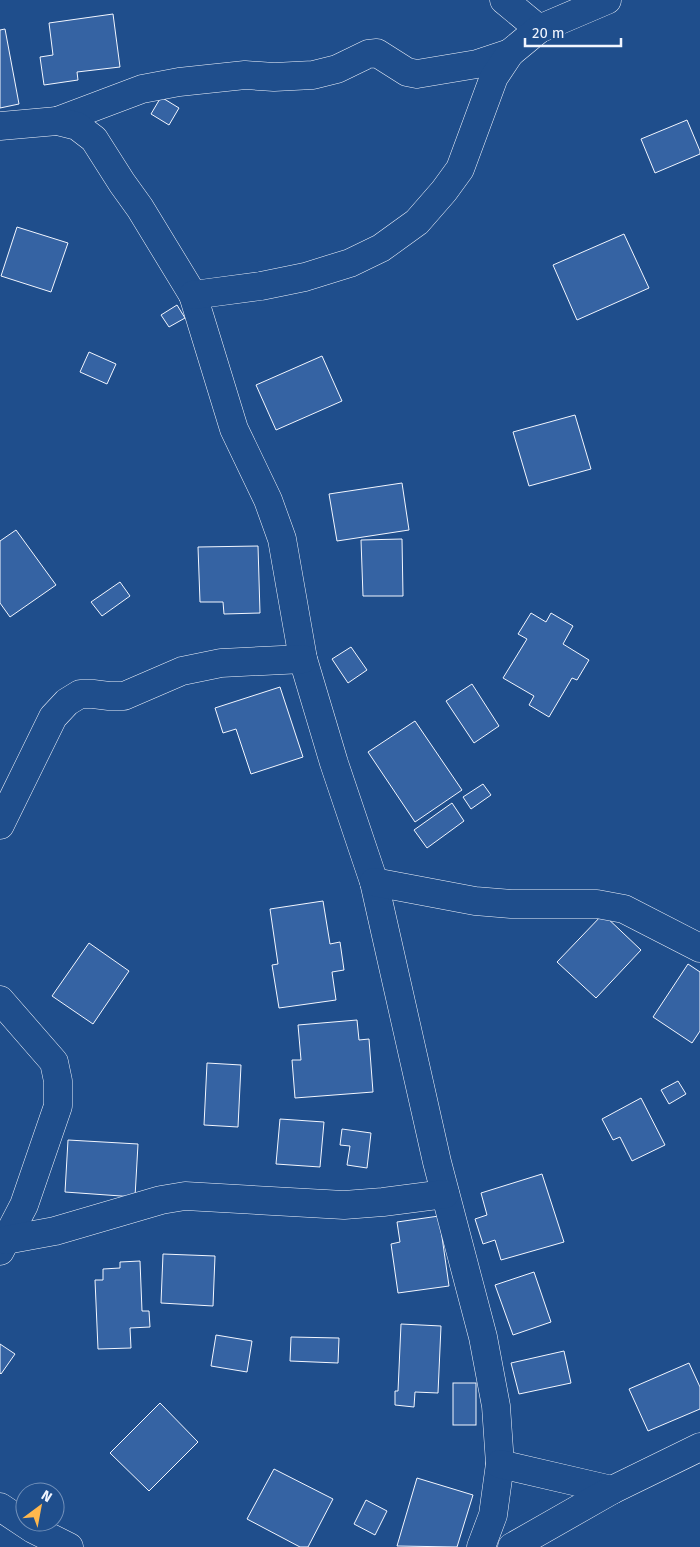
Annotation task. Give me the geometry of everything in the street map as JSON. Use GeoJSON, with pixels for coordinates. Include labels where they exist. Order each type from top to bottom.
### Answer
{"type":"FeatureCollection","features":[{"type":"Feature","properties":{"kind":"street"},"geometry":{"type":"LineString","coordinates":[[504,0],[539,29]]}},
{"type":"Feature","properties":{"kind":"street"},"geometry":{"type":"LineString","coordinates":[[193,295],[261,286],[305,277],[350,263],[382,248],[417,222],[460,169],[494,77],[510,53],[539,29],[607,0]]}},
{"type":"Feature","properties":{"kind":"street"},"geometry":{"type":"LineString","coordinates":[[0,126],[57,121],[142,89],[179,82],[245,75],[274,77],[313,75],[337,68],[368,54],[377,53],[407,72],[417,74],[477,64],[510,53]]}},
{"type":"Feature","properties":{"kind":"street"},"geometry":{"type":"LineString","coordinates":[[57,121],[77,126],[94,139],[140,208],[193,295],[234,429],[268,500],[282,539],[303,659],[334,763],[374,882],[445,1194],[483,1337],[496,1406],[500,1464],[493,1515],[481,1547]]}},
{"type":"Feature","properties":{"kind":"street"},"geometry":{"type":"LineString","coordinates":[[0,825],[54,717],[67,702],[80,694],[124,696],[182,671],[221,663],[303,659]]}},
{"type":"Feature","properties":{"kind":"street"},"geometry":{"type":"LineString","coordinates":[[374,882],[475,901],[511,904],[597,904],[624,909],[700,948]]}},
{"type":"Feature","properties":{"kind":"street"},"geometry":{"type":"LineString","coordinates":[[0,1000],[54,1062],[58,1081],[58,1106],[24,1205],[3,1246]]}},
{"type":"Feature","properties":{"kind":"street"},"geometry":{"type":"LineString","coordinates":[[3,1246],[161,1200],[185,1196],[344,1205],[445,1194]]}},
{"type":"Feature","properties":{"kind":"street"},"geometry":{"type":"LineString","coordinates":[[512,1547],[612,1490],[700,1447]]}},
{"type":"Feature","properties":{"kind":"street"},"geometry":{"type":"LineString","coordinates":[[500,1464],[612,1490]]}},
{"type":"Feature","properties":{"kind":"street"},"geometry":{"type":"LineString","coordinates":[[0,1508],[33,1529],[70,1547]]}},
{"type":"Feature","properties":{"kind":"building"},"geometry":{"type":"Polygon","coordinates":[[[113,14],[120,67],[77,72],[78,80],[44,85],[40,57],[53,55],[49,23],[113,14]]]}},
{"type":"Feature","properties":{"kind":"building"},"geometry":{"type":"Polygon","coordinates":[[[5,29],[19,104],[0,108],[0,30],[5,29]]]}},
{"type":"Feature","properties":{"kind":"building"},"geometry":{"type":"Polygon","coordinates":[[[161,97],[179,108],[169,125],[151,114],[161,97]]]}},
{"type":"Feature","properties":{"kind":"building"},"geometry":{"type":"Polygon","coordinates":[[[687,120],[700,154],[655,173],[641,139],[687,120]]]}},
{"type":"Feature","properties":{"kind":"building"},"geometry":{"type":"Polygon","coordinates":[[[17,227],[68,243],[51,292],[1,276],[17,227]]]}},
{"type":"Feature","properties":{"kind":"building"},"geometry":{"type":"Polygon","coordinates":[[[624,234],[649,288],[577,320],[553,265],[624,234]]]}},
{"type":"Feature","properties":{"kind":"building"},"geometry":{"type":"Polygon","coordinates":[[[177,305],[185,318],[169,327],[161,315],[177,305]]]}},
{"type":"Feature","properties":{"kind":"building"},"geometry":{"type":"Polygon","coordinates":[[[89,352],[116,364],[107,384],[80,372],[89,352]]]}},
{"type":"Feature","properties":{"kind":"building"},"geometry":{"type":"Polygon","coordinates":[[[322,356],[342,401],[276,430],[256,385],[322,356]]]}},
{"type":"Feature","properties":{"kind":"building"},"geometry":{"type":"Polygon","coordinates":[[[575,415],[591,469],[529,486],[513,432],[575,415]]]}},
{"type":"Feature","properties":{"kind":"building"},"geometry":{"type":"Polygon","coordinates":[[[402,483],[409,530],[337,541],[329,494],[402,483]]]}},
{"type":"Feature","properties":{"kind":"building"},"geometry":{"type":"Polygon","coordinates":[[[16,530],[56,585],[10,617],[0,603],[0,541],[16,530]]]}},
{"type":"Feature","properties":{"kind":"building"},"geometry":{"type":"Polygon","coordinates":[[[402,539],[403,596],[363,596],[361,540],[402,539]]]}},
{"type":"Feature","properties":{"kind":"building"},"geometry":{"type":"Polygon","coordinates":[[[258,546],[260,613],[224,614],[223,602],[200,602],[198,547],[258,546]]]}},
{"type":"Feature","properties":{"kind":"building"},"geometry":{"type":"Polygon","coordinates":[[[120,582],[130,596],[102,616],[91,602],[120,582]]]}},
{"type":"Feature","properties":{"kind":"building"},"geometry":{"type":"Polygon","coordinates":[[[531,613],[546,622],[551,613],[573,626],[563,644],[589,660],[577,680],[572,678],[549,717],[529,705],[534,696],[503,678],[527,639],[518,634],[531,613]]]}},
{"type":"Feature","properties":{"kind":"building"},"geometry":{"type":"Polygon","coordinates":[[[351,647],[367,670],[348,683],[332,659],[351,647]]]}},
{"type":"Feature","properties":{"kind":"building"},"geometry":{"type":"Polygon","coordinates":[[[472,684],[499,726],[474,743],[446,701],[472,684]]]}},
{"type":"Feature","properties":{"kind":"building"},"geometry":{"type":"Polygon","coordinates":[[[280,687],[303,757],[251,774],[236,729],[223,733],[215,708],[280,687]]]}},
{"type":"Feature","properties":{"kind":"building"},"geometry":{"type":"Polygon","coordinates":[[[415,721],[462,790],[415,822],[368,752],[415,721]]]}},
{"type":"Feature","properties":{"kind":"building"},"geometry":{"type":"Polygon","coordinates":[[[483,784],[491,795],[471,809],[463,797],[483,784]]]}},
{"type":"Feature","properties":{"kind":"building"},"geometry":{"type":"Polygon","coordinates":[[[452,803],[464,821],[427,848],[414,830],[452,803]]]}},
{"type":"Feature","properties":{"kind":"building"},"geometry":{"type":"Polygon","coordinates":[[[323,901],[330,944],[340,942],[344,970],[332,972],[336,1000],[279,1008],[272,965],[278,964],[270,909],[323,901]]]}},
{"type":"Feature","properties":{"kind":"building"},"geometry":{"type":"Polygon","coordinates":[[[603,914],[641,950],[596,998],[557,962],[603,914]]]}},
{"type":"Feature","properties":{"kind":"building"},"geometry":{"type":"Polygon","coordinates":[[[89,943],[129,971],[93,1024],[52,996],[89,943]]]}},
{"type":"Feature","properties":{"kind":"building"},"geometry":{"type":"Polygon","coordinates":[[[688,964],[700,972],[700,1031],[692,1043],[653,1017],[688,964]]]}},
{"type":"Feature","properties":{"kind":"building"},"geometry":{"type":"Polygon","coordinates":[[[357,1020],[359,1040],[369,1039],[373,1092],[295,1098],[292,1060],[301,1060],[298,1025],[357,1020]]]}},
{"type":"Feature","properties":{"kind":"building"},"geometry":{"type":"Polygon","coordinates":[[[207,1063],[241,1065],[238,1127],[204,1125],[207,1063]]]}},
{"type":"Feature","properties":{"kind":"building"},"geometry":{"type":"Polygon","coordinates":[[[678,1081],[686,1094],[669,1104],[661,1090],[678,1081]]]}},
{"type":"Feature","properties":{"kind":"building"},"geometry":{"type":"Polygon","coordinates":[[[641,1098],[665,1145],[632,1161],[620,1137],[613,1140],[602,1119],[641,1098]]]}},
{"type":"Feature","properties":{"kind":"building"},"geometry":{"type":"Polygon","coordinates":[[[280,1119],[324,1122],[320,1167],[276,1164],[280,1119]]]}},
{"type":"Feature","properties":{"kind":"building"},"geometry":{"type":"Polygon","coordinates":[[[342,1129],[371,1133],[367,1168],[347,1165],[350,1146],[340,1145],[342,1129]]]}},
{"type":"Feature","properties":{"kind":"building"},"geometry":{"type":"Polygon","coordinates":[[[68,1140],[138,1144],[135,1197],[65,1192],[68,1140]]]}},
{"type":"Feature","properties":{"kind":"building"},"geometry":{"type":"Polygon","coordinates":[[[542,1174],[564,1242],[501,1260],[495,1240],[483,1244],[475,1219],[487,1215],[481,1193],[542,1174]]]}},
{"type":"Feature","properties":{"kind":"building"},"geometry":{"type":"Polygon","coordinates":[[[439,1216],[449,1286],[398,1293],[391,1244],[400,1242],[397,1222],[439,1216]]]}},
{"type":"Feature","properties":{"kind":"building"},"geometry":{"type":"Polygon","coordinates":[[[163,1254],[215,1256],[213,1306],[161,1303],[163,1254]]]}},
{"type":"Feature","properties":{"kind":"building"},"geometry":{"type":"Polygon","coordinates":[[[140,1261],[142,1311],[149,1311],[150,1327],[130,1328],[131,1348],[98,1349],[95,1280],[103,1280],[103,1269],[120,1268],[120,1262],[140,1261]]]}},
{"type":"Feature","properties":{"kind":"building"},"geometry":{"type":"Polygon","coordinates":[[[534,1272],[551,1322],[513,1335],[495,1285],[534,1272]]]}},
{"type":"Feature","properties":{"kind":"building"},"geometry":{"type":"Polygon","coordinates":[[[401,1324],[441,1326],[438,1393],[415,1392],[414,1407],[395,1405],[395,1391],[398,1391],[401,1324]]]}},
{"type":"Feature","properties":{"kind":"building"},"geometry":{"type":"Polygon","coordinates":[[[216,1335],[252,1341],[247,1372],[211,1366],[216,1335]]]}},
{"type":"Feature","properties":{"kind":"building"},"geometry":{"type":"Polygon","coordinates":[[[291,1337],[339,1338],[338,1363],[290,1361],[291,1337]]]}},
{"type":"Feature","properties":{"kind":"building"},"geometry":{"type":"Polygon","coordinates":[[[0,1344],[15,1354],[1,1374],[0,1373],[0,1344]]]}},
{"type":"Feature","properties":{"kind":"building"},"geometry":{"type":"Polygon","coordinates":[[[564,1351],[571,1383],[519,1394],[511,1363],[564,1351]]]}},
{"type":"Feature","properties":{"kind":"building"},"geometry":{"type":"Polygon","coordinates":[[[689,1363],[700,1387],[700,1409],[648,1431],[629,1389],[689,1363]]]}},
{"type":"Feature","properties":{"kind":"building"},"geometry":{"type":"Polygon","coordinates":[[[453,1383],[476,1383],[476,1425],[453,1425],[453,1383]]]}},
{"type":"Feature","properties":{"kind":"building"},"geometry":{"type":"Polygon","coordinates":[[[160,1403],[198,1442],[149,1491],[110,1453],[160,1403]]]}},
{"type":"Feature","properties":{"kind":"building"},"geometry":{"type":"Polygon","coordinates":[[[274,1469],[333,1499],[308,1547],[300,1547],[247,1519],[274,1469]]]}},
{"type":"Feature","properties":{"kind":"building"},"geometry":{"type":"Polygon","coordinates":[[[417,1478],[473,1495],[457,1547],[397,1546],[417,1478]]]}},
{"type":"Feature","properties":{"kind":"building"},"geometry":{"type":"Polygon","coordinates":[[[366,1500],[387,1511],[375,1535],[354,1524],[366,1500]]]}}]}
